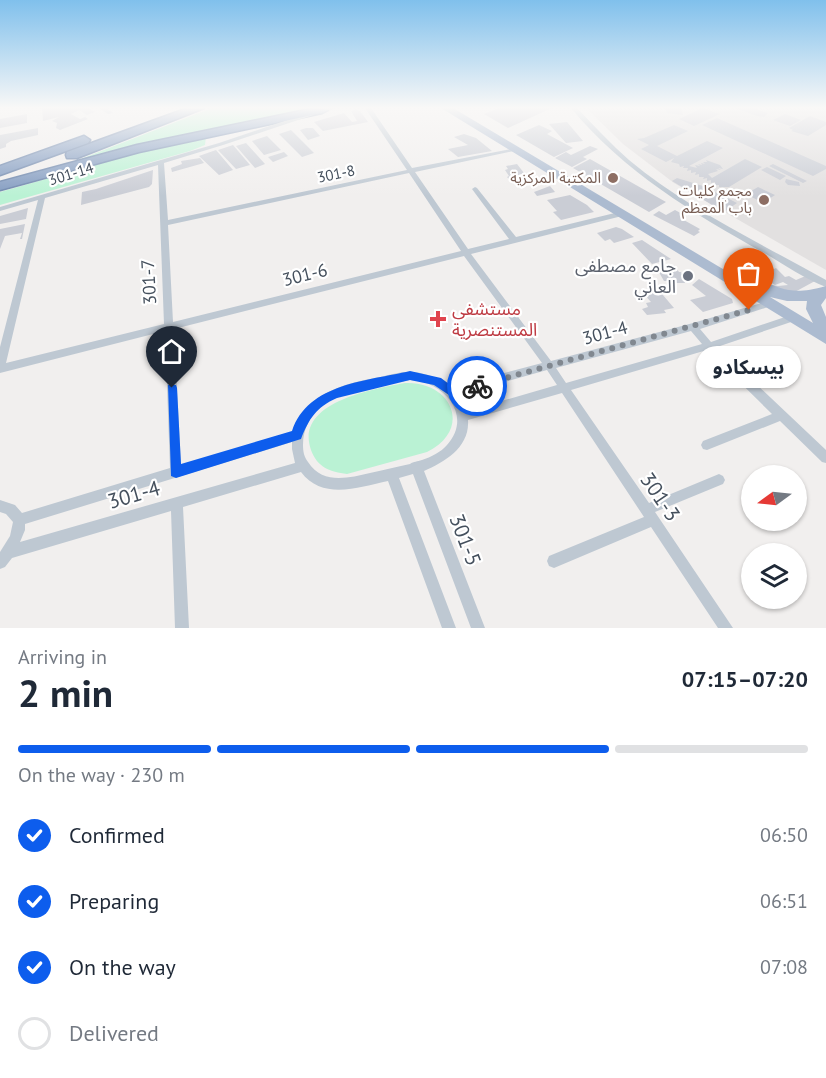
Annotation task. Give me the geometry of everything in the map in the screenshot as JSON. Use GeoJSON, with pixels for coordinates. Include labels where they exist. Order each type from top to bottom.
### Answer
{"type":"FeatureCollection","features":[{"type":"Feature","properties":{"kind":"highway"},"geometry":{"type":"LineString","coordinates":[[0,171],[93,137]]}},
{"type":"Feature","properties":{"kind":"highway"},"geometry":{"type":"LineString","coordinates":[[0,184],[121,137]]}},
{"type":"Feature","properties":{"kind":"highway"},"geometry":{"type":"LineString","coordinates":[[0,184],[193,137]]}},
{"type":"Feature","properties":{"kind":"main road"},"geometry":{"type":"LineString","coordinates":[[495,137],[826,339]]}},
{"type":"Feature","properties":{"kind":"main road"},"geometry":{"type":"LineString","coordinates":[[507,137],[756,286],[777,295],[792,297],[825,289]]}},
{"type":"Feature","properties":{"kind":"main road"},"geometry":{"type":"LineString","coordinates":[[825,289],[813,300],[812,306],[818,319],[826,326]]}},
{"type":"Feature","properties":{"kind":"street","name":"301-14"},"geometry":{"type":"LineString","coordinates":[[0,209],[238,137]]}},
{"type":"Feature","properties":{"kind":"street","name":"301-3"},"geometry":{"type":"LineString","coordinates":[[389,137],[466,252],[550,366],[726,628]]}},
{"type":"Feature","properties":{"kind":"street"},"geometry":{"type":"LineString","coordinates":[[603,137],[621,155],[678,197],[825,289]]}},
{"type":"Feature","properties":{"kind":"street","name":"301-8"},"geometry":{"type":"LineString","coordinates":[[164,223],[414,172],[514,149]]}},
{"type":"Feature","properties":{"kind":"street","name":"301-7"},"geometry":{"type":"LineString","coordinates":[[161,162],[176,472]]}},
{"type":"Feature","properties":{"kind":"street"},"geometry":{"type":"LineString","coordinates":[[474,189],[514,240]]}},
{"type":"Feature","properties":{"kind":"street"},"geometry":{"type":"LineString","coordinates":[[0,368],[42,197]]}},
{"type":"Feature","properties":{"kind":"street","name":"301-6"},"geometry":{"type":"LineString","coordinates":[[0,368],[619,214]]}},
{"type":"Feature","properties":{"kind":"street","name":"301-4"},"geometry":{"type":"LineString","coordinates":[[452,392],[693,327],[768,304]]}},
{"type":"Feature","properties":{"kind":"street"},"geometry":{"type":"LineString","coordinates":[[462,417],[709,346],[791,319]]}},
{"type":"Feature","properties":{"kind":"street"},"geometry":{"type":"LineString","coordinates":[[693,327],[709,346],[826,458]]}},
{"type":"Feature","properties":{"kind":"street"},"geometry":{"type":"LineString","coordinates":[[410,376],[437,381],[452,392],[462,417],[461,428],[450,450],[440,458],[348,484],[334,484],[314,477],[304,466],[297,449],[297,435],[301,422],[309,410],[321,400],[335,394],[410,376]]}},
{"type":"Feature","properties":{"kind":"street"},"geometry":{"type":"LineString","coordinates":[[707,446],[781,415]]}},
{"type":"Feature","properties":{"kind":"street","name":"301-4"},"geometry":{"type":"LineString","coordinates":[[18,520],[297,435]]}},
{"type":"Feature","properties":{"kind":"street","name":"301-4"},"geometry":{"type":"LineString","coordinates":[[4,557],[304,466]]}},
{"type":"Feature","properties":{"kind":"street","name":"301-5"},"geometry":{"type":"LineString","coordinates":[[416,466],[478,628]]}},
{"type":"Feature","properties":{"kind":"street"},"geometry":{"type":"LineString","coordinates":[[391,473],[449,628]]}},
{"type":"Feature","properties":{"kind":"street"},"geometry":{"type":"LineString","coordinates":[[554,561],[719,480]]}},
{"type":"Feature","properties":{"kind":"street"},"geometry":{"type":"LineString","coordinates":[[177,503],[182,628]]}},
{"type":"Feature","properties":{"kind":"street"},"geometry":{"type":"LineString","coordinates":[[0,506],[11,509],[18,520],[16,538],[4,557]]}},
{"type":"Feature","properties":{"kind":"shaded area","name":"مجمع كليات باب المعظم"},"geometry":{"type":"Polygon","coordinates":[[[616,137],[826,137],[826,270],[674,183],[616,137]]]}},
{"type":"Feature","properties":{"kind":"green space"},"geometry":{"type":"Polygon","coordinates":[[[137,137],[179,137],[154,142],[73,162],[137,137]]]}},
{"type":"Feature","properties":{"kind":"green space"},"geometry":{"type":"Polygon","coordinates":[[[206,137],[205,145],[190,151],[0,205],[0,192],[138,153],[206,137]]]}},
{"type":"Feature","properties":{"kind":"green space"},"geometry":{"type":"Polygon","coordinates":[[[405,383],[421,384],[435,390],[445,398],[451,408],[453,420],[450,431],[441,442],[427,452],[347,474],[330,470],[317,461],[311,450],[309,434],[314,420],[325,409],[357,394],[405,383]]]}},
{"type":"Feature","properties":{"kind":"building"},"geometry":{"type":"Polygon","coordinates":[[[0,137],[28,137],[11,141],[6,144],[6,147],[0,149],[0,137]]]}},
{"type":"Feature","properties":{"kind":"building"},"geometry":{"type":"Polygon","coordinates":[[[268,137],[281,150],[264,155],[252,141],[268,137]]]}},
{"type":"Feature","properties":{"kind":"building"},"geometry":{"type":"Polygon","coordinates":[[[282,137],[298,137],[314,153],[302,157],[282,137]]]}},
{"type":"Feature","properties":{"kind":"building"},"geometry":{"type":"Polygon","coordinates":[[[455,137],[476,138],[492,151],[458,157],[448,149],[468,145],[455,137]]]}},
{"type":"Feature","properties":{"kind":"building"},"geometry":{"type":"Polygon","coordinates":[[[520,137],[553,137],[573,148],[554,157],[520,137]]]}},
{"type":"Feature","properties":{"kind":"building"},"geometry":{"type":"Polygon","coordinates":[[[561,137],[580,137],[583,141],[566,143],[561,137]]]}},
{"type":"Feature","properties":{"kind":"building"},"geometry":{"type":"Polygon","coordinates":[[[675,137],[657,146],[677,156],[707,141],[723,148],[689,166],[697,168],[695,165],[705,164],[703,162],[707,162],[706,160],[720,165],[723,169],[718,168],[721,170],[716,169],[718,171],[708,174],[712,178],[745,159],[762,167],[729,187],[719,187],[715,185],[715,182],[711,183],[711,180],[707,181],[707,178],[699,177],[699,174],[695,175],[696,172],[691,173],[691,170],[687,171],[688,168],[671,162],[674,158],[666,162],[641,149],[649,145],[637,139],[675,137]]]}},
{"type":"Feature","properties":{"kind":"building"},"geometry":{"type":"Polygon","coordinates":[[[729,137],[761,137],[826,166],[826,169],[813,176],[729,137]]]}},
{"type":"Feature","properties":{"kind":"building"},"geometry":{"type":"Polygon","coordinates":[[[246,143],[265,164],[255,168],[236,146],[246,143]]]}},
{"type":"Feature","properties":{"kind":"building"},"geometry":{"type":"Polygon","coordinates":[[[233,145],[250,165],[236,169],[218,150],[233,145]]]}},
{"type":"Feature","properties":{"kind":"building"},"geometry":{"type":"Polygon","coordinates":[[[590,146],[598,149],[583,157],[587,159],[572,167],[555,158],[566,152],[571,155],[590,146]]]}},
{"type":"Feature","properties":{"kind":"building"},"geometry":{"type":"Polygon","coordinates":[[[216,150],[233,170],[219,175],[199,156],[216,150]]]}},
{"type":"Feature","properties":{"kind":"building"},"geometry":{"type":"Polygon","coordinates":[[[284,152],[288,156],[273,162],[268,157],[284,152]]]}},
{"type":"Feature","properties":{"kind":"building"},"geometry":{"type":"Polygon","coordinates":[[[200,158],[204,163],[172,172],[171,168],[182,164],[181,161],[200,158]]]}},
{"type":"Feature","properties":{"kind":"building"},"geometry":{"type":"Polygon","coordinates":[[[590,159],[666,202],[649,212],[573,168],[590,159]]]}},
{"type":"Feature","properties":{"kind":"building"},"geometry":{"type":"Polygon","coordinates":[[[517,164],[524,173],[509,179],[505,170],[508,169],[506,166],[517,164]]]}},
{"type":"Feature","properties":{"kind":"building"},"geometry":{"type":"Polygon","coordinates":[[[773,164],[807,181],[803,183],[769,166],[773,164]]]}},
{"type":"Feature","properties":{"kind":"building"},"geometry":{"type":"Polygon","coordinates":[[[767,167],[786,176],[780,180],[761,170],[767,167]]]}},
{"type":"Feature","properties":{"kind":"building"},"geometry":{"type":"Polygon","coordinates":[[[153,170],[152,184],[149,187],[81,205],[82,192],[153,170]]]}},
{"type":"Feature","properties":{"kind":"building"},"geometry":{"type":"Polygon","coordinates":[[[677,178],[703,186],[737,203],[724,212],[672,181],[677,178]]]}},
{"type":"Feature","properties":{"kind":"building"},"geometry":{"type":"Polygon","coordinates":[[[786,179],[799,182],[800,186],[788,185],[785,182],[786,179]]]}},
{"type":"Feature","properties":{"kind":"building"},"geometry":{"type":"Polygon","coordinates":[[[550,186],[555,192],[537,196],[534,192],[550,186]]]}},
{"type":"Feature","properties":{"kind":"building"},"geometry":{"type":"Polygon","coordinates":[[[758,187],[775,195],[763,203],[746,194],[758,187]]]}},
{"type":"Feature","properties":{"kind":"building"},"geometry":{"type":"Polygon","coordinates":[[[570,195],[594,212],[561,220],[553,212],[557,211],[547,200],[570,195]]]}},
{"type":"Feature","properties":{"kind":"building"},"geometry":{"type":"Polygon","coordinates":[[[28,208],[26,219],[0,224],[0,216],[28,208]]]}},
{"type":"Feature","properties":{"kind":"building"},"geometry":{"type":"Polygon","coordinates":[[[675,210],[686,216],[682,219],[700,229],[698,231],[700,232],[694,236],[653,215],[659,211],[666,215],[675,210]]]}},
{"type":"Feature","properties":{"kind":"building"},"geometry":{"type":"Polygon","coordinates":[[[25,224],[22,239],[20,239],[22,233],[5,236],[0,249],[0,229],[25,224]]]}},
{"type":"Feature","properties":{"kind":"building"},"geometry":{"type":"Polygon","coordinates":[[[616,227],[634,237],[614,243],[610,239],[605,241],[597,233],[616,227]]]}},
{"type":"Feature","properties":{"kind":"building"},"geometry":{"type":"Polygon","coordinates":[[[642,240],[671,259],[652,264],[632,243],[642,240]]]}},
{"type":"Feature","properties":{"kind":"building"},"geometry":{"type":"Polygon","coordinates":[[[758,257],[769,264],[766,267],[772,270],[776,268],[785,277],[789,276],[796,280],[808,275],[815,281],[793,293],[763,284],[766,282],[772,285],[778,286],[788,285],[783,282],[775,285],[765,279],[767,278],[751,266],[755,263],[752,261],[758,257]]]}},
{"type":"Feature","properties":{"kind":"building"},"geometry":{"type":"Polygon","coordinates":[[[674,265],[681,272],[685,283],[664,281],[656,267],[674,265]]]}},
{"type":"Feature","properties":{"kind":"building"},"geometry":{"type":"Polygon","coordinates":[[[699,279],[732,299],[733,303],[703,312],[690,300],[706,296],[692,285],[699,279]]]}},
{"type":"Feature","properties":{"kind":"building"},"geometry":{"type":"Polygon","coordinates":[[[657,288],[674,308],[664,310],[666,313],[647,315],[642,309],[648,307],[646,303],[651,302],[642,292],[657,288]]]}},
{"type":"Feature","properties":{"kind":"way so far"},"geometry":{"type":"LineString","coordinates":[[477,386],[749,310]]}},
{"type":"Feature","properties":{"kind":"place","name":"المكتبة المركزية"},"geometry":{"type":"Point","coordinates":[613,178]}},
{"type":"Feature","properties":{"kind":"place","name":"مجمع كليات باب المعظم"},"geometry":{"type":"Point","coordinates":[764,200]}},
{"type":"Feature","properties":{"kind":"place","name":"جامع مصطفى العاني"},"geometry":{"type":"Point","coordinates":[688,276]}},
{"type":"Feature","properties":{"kind":"place","name":"بيسكادو"},"geometry":{"type":"Point","coordinates":[749,310]}},
{"type":"Feature","properties":{"kind":"place","name":"مستشفى المستنصرية"},"geometry":{"type":"Point","coordinates":[438,319]}},
{"type":"Feature","properties":{"kind":"route"},"geometry":{"type":"LineString","coordinates":[[172,388],[176,472],[297,435],[301,422],[309,410],[321,400],[335,394],[410,376],[437,381],[452,392],[477,386]]}}]}
